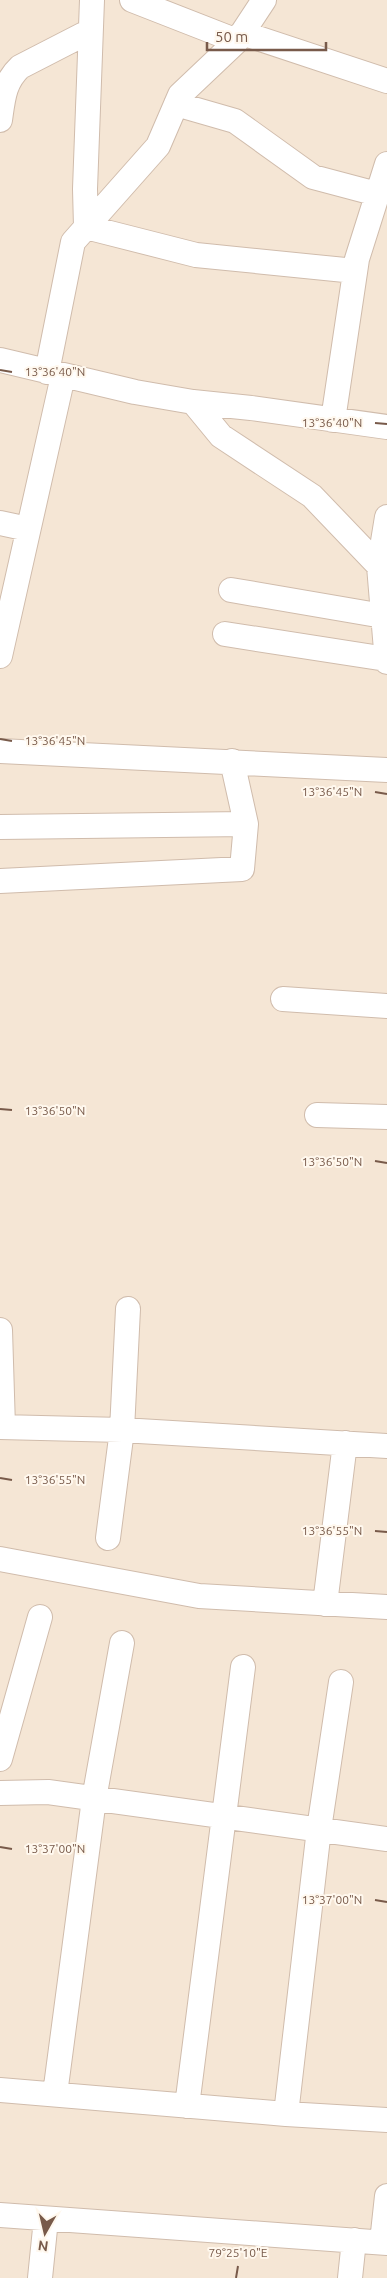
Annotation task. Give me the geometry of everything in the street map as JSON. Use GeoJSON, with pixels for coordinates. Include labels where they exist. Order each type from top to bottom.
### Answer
{"type":"FeatureCollection","features":[{"type":"Feature","properties":{"kind":"street"},"geometry":{"type":"LineString","coordinates":[[86,227],[85,189],[92,0]]}},
{"type":"Feature","properties":{"kind":"street"},"geometry":{"type":"LineString","coordinates":[[132,0],[239,37],[387,80]]}},
{"type":"Feature","properties":{"kind":"street"},"geometry":{"type":"LineString","coordinates":[[0,656],[28,529],[55,374],[73,242],[158,146],[180,95],[239,37],[264,0]]}},
{"type":"Feature","properties":{"kind":"street"},"geometry":{"type":"LineString","coordinates":[[0,120],[6,86],[11,75],[20,67],[90,32]]}},
{"type":"Feature","properties":{"kind":"street"},"geometry":{"type":"LineString","coordinates":[[176,104],[235,121],[313,177],[377,194]]}},
{"type":"Feature","properties":{"kind":"street"},"geometry":{"type":"LineString","coordinates":[[334,420],[356,260],[387,164]]}},
{"type":"Feature","properties":{"kind":"street"},"geometry":{"type":"LineString","coordinates":[[86,227],[196,255],[355,271]]}},
{"type":"Feature","properties":{"kind":"street"},"geometry":{"type":"LineString","coordinates":[[0,360],[135,392],[193,402],[387,428]]}},
{"type":"Feature","properties":{"kind":"street"},"geometry":{"type":"LineString","coordinates":[[193,402],[221,436],[312,496],[383,566]]}},
{"type":"Feature","properties":{"kind":"street"},"geometry":{"type":"LineString","coordinates":[[224,634],[387,660],[383,616],[383,566],[387,517]]}},
{"type":"Feature","properties":{"kind":"street"},"geometry":{"type":"LineString","coordinates":[[0,523],[28,529]]}},
{"type":"Feature","properties":{"kind":"street"},"geometry":{"type":"LineString","coordinates":[[232,590],[383,616]]}},
{"type":"Feature","properties":{"kind":"street"},"geometry":{"type":"LineString","coordinates":[[0,750],[387,770]]}},
{"type":"Feature","properties":{"kind":"street"},"geometry":{"type":"LineString","coordinates":[[0,881],[242,869],[246,824],[232,761]]}},
{"type":"Feature","properties":{"kind":"street"},"geometry":{"type":"LineString","coordinates":[[0,827],[246,824]]}},
{"type":"Feature","properties":{"kind":"street"},"geometry":{"type":"LineString","coordinates":[[283,999],[387,1006]]}},
{"type":"Feature","properties":{"kind":"street"},"geometry":{"type":"LineString","coordinates":[[317,1115],[387,1117]]}},
{"type":"Feature","properties":{"kind":"street"},"geometry":{"type":"LineString","coordinates":[[108,1538],[122,1430],[128,1309]]}},
{"type":"Feature","properties":{"kind":"street"},"geometry":{"type":"LineString","coordinates":[[0,1330],[2,1427],[122,1430],[387,1446]]}},
{"type":"Feature","properties":{"kind":"street"},"geometry":{"type":"LineString","coordinates":[[326,1604],[345,1443]]}},
{"type":"Feature","properties":{"kind":"street"},"geometry":{"type":"LineString","coordinates":[[0,1559],[199,1596],[387,1607]]}},
{"type":"Feature","properties":{"kind":"street"},"geometry":{"type":"LineString","coordinates":[[0,1759],[40,1618]]}},
{"type":"Feature","properties":{"kind":"street"},"geometry":{"type":"LineString","coordinates":[[55,2094],[94,1799],[122,1642]]}},
{"type":"Feature","properties":{"kind":"street"},"geometry":{"type":"LineString","coordinates":[[187,2106],[243,1667]]}},
{"type":"Feature","properties":{"kind":"street"},"geometry":{"type":"LineString","coordinates":[[286,2114],[319,1829],[341,1682]]}},
{"type":"Feature","properties":{"kind":"street"},"geometry":{"type":"LineString","coordinates":[[0,1793],[48,1792],[387,1839]]}},
{"type":"Feature","properties":{"kind":"street"},"geometry":{"type":"LineString","coordinates":[[0,2090],[286,2114],[387,2120]]}},
{"type":"Feature","properties":{"kind":"street"},"geometry":{"type":"LineString","coordinates":[[0,2215],[385,2242],[387,2196]]}},
{"type":"Feature","properties":{"kind":"street"},"geometry":{"type":"LineString","coordinates":[[40,2278],[46,2219]]}},
{"type":"Feature","properties":{"kind":"street"},"geometry":{"type":"LineString","coordinates":[[350,2278],[354,2240]]}},
{"type":"Feature","properties":{"kind":"shaded area"},"geometry":{"type":"Polygon","coordinates":[[[0,0],[387,0],[387,2278],[0,2278],[0,0]]]}}]}
